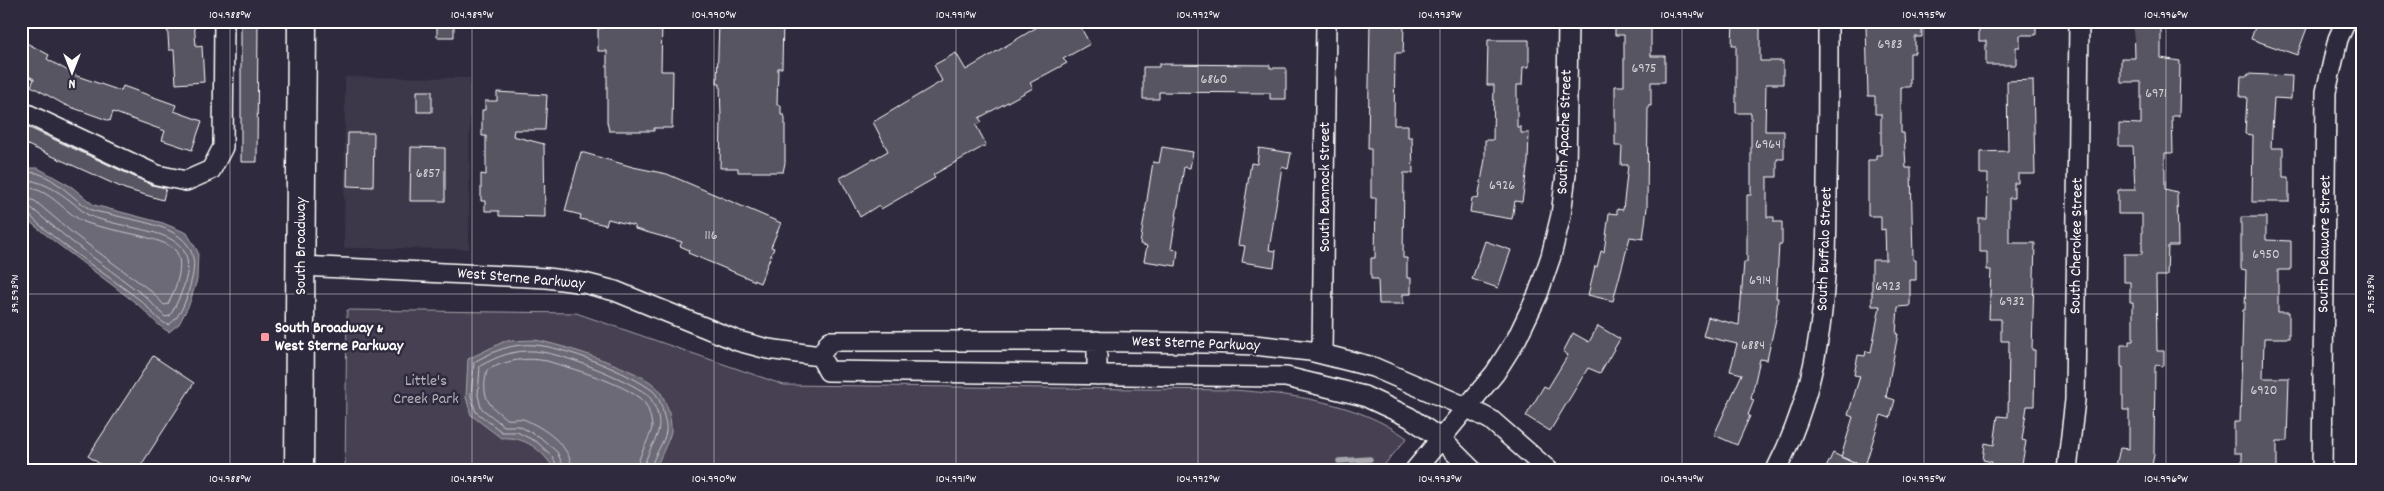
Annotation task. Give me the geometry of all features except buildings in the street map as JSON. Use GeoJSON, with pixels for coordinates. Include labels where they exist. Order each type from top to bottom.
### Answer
{"type":"FeatureCollection","features":[{"type":"Feature","properties":{"kind":"main road","name":"South Broadway"},"geometry":{"type":"LineString","coordinates":[[293,468],[300,266],[302,21]]}},
{"type":"Feature","properties":{"kind":"street"},"geometry":{"type":"LineString","coordinates":[[21,111],[157,175],[186,181],[211,170],[223,147],[224,21]]}},
{"type":"Feature","properties":{"kind":"street","name":"South Bannock Street"},"geometry":{"type":"LineString","coordinates":[[1322,354],[1326,21]]}},
{"type":"Feature","properties":{"kind":"street","name":"South Apache Street"},"geometry":{"type":"LineString","coordinates":[[1415,470],[1496,373],[1517,338],[1538,294],[1551,256],[1561,215],[1566,174],[1568,21]]}},
{"type":"Feature","properties":{"kind":"street","name":"South Buffalo Street"},"geometry":{"type":"LineString","coordinates":[[1776,470],[1800,413],[1813,372],[1822,322],[1827,270],[1828,21]]}},
{"type":"Feature","properties":{"kind":"street","name":"South Cherokee Street"},"geometry":{"type":"LineString","coordinates":[[2067,470],[2076,400],[2079,21]]}},
{"type":"Feature","properties":{"kind":"street","name":"South Delaware Street"},"geometry":{"type":"LineString","coordinates":[[2322,470],[2326,92],[2338,40],[2346,21]]}},
{"type":"Feature","properties":{"kind":"street","name":"West Sterne Parkway"},"geometry":{"type":"LineString","coordinates":[[300,266],[547,278],[584,283],[640,300],[738,340],[768,349],[820,356]]}},
{"type":"Feature","properties":{"kind":"street","name":"West Sterne Parkway"},"geometry":{"type":"LineString","coordinates":[[820,356],[830,342],[1097,342],[1254,345],[1322,354],[1373,367],[1466,407],[1491,420],[1548,470]]}},
{"type":"Feature","properties":{"kind":"street"},"geometry":{"type":"LineString","coordinates":[[1097,342],[1097,375]]}},
{"type":"Feature","properties":{"kind":"street","name":"West Sterne Parkway"},"geometry":{"type":"LineString","coordinates":[[820,356],[828,372],[1264,376],[1294,379],[1364,396],[1409,417],[1441,439],[1472,470]]}},
{"type":"Feature","properties":{"kind":"shaded area"},"geometry":{"type":"Polygon","coordinates":[[[345,77],[470,78],[469,249],[344,248],[345,77]]]}},
{"type":"Feature","properties":{"kind":"green space","name":"Little's Creek Park"},"geometry":{"type":"Polygon","coordinates":[[[347,310],[576,313],[784,385],[1232,390],[1278,394],[1301,397],[1345,408],[1388,426],[1407,438],[1380,470],[345,470],[347,310]]]}},
{"type":"Feature","properties":{"kind":"water"},"geometry":{"type":"Polygon","coordinates":[[[21,168],[38,168],[72,187],[94,205],[163,223],[187,233],[198,252],[197,280],[189,305],[179,324],[169,332],[164,329],[137,304],[25,218],[21,213],[21,168]]]}},
{"type":"Feature","properties":{"kind":"water"},"geometry":{"type":"Polygon","coordinates":[[[535,340],[563,347],[621,367],[638,375],[659,390],[668,410],[671,431],[655,470],[555,470],[544,456],[532,446],[518,439],[501,438],[471,415],[466,397],[468,359],[505,341],[535,340]]]}},
{"type":"Feature","properties":{"kind":"waterway"},"geometry":{"type":"LineString","coordinates":[[1339,461],[1370,459]]}},
{"type":"Feature","properties":{"kind":"place","name":"South Broadway & West Sterne Parkway"},"geometry":{"type":"Point","coordinates":[265,337]}}]}
